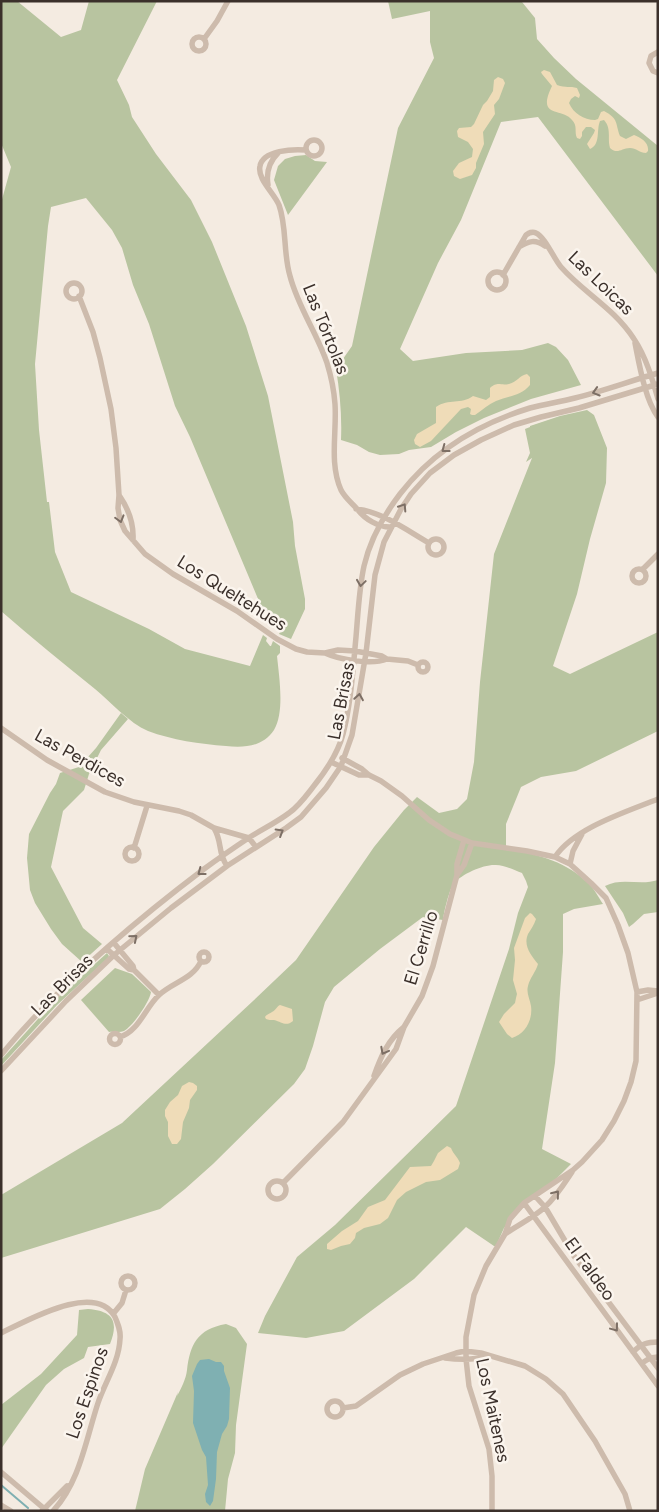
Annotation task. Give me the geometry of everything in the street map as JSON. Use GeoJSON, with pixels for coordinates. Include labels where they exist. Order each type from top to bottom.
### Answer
{"type":"FeatureCollection","features":[{"type":"Feature","properties":{"kind":"street"},"geometry":{"type":"LineString","coordinates":[[204,39],[228,1]]}},
{"type":"Feature","properties":{"kind":"street"},"geometry":{"type":"LineString","coordinates":[[658,52],[651,56],[649,63],[650,68],[658,73]]}},
{"type":"Feature","properties":{"kind":"street"},"geometry":{"type":"LineString","coordinates":[[269,188],[267,180],[268,170],[279,152],[306,150]]}},
{"type":"Feature","properties":{"kind":"street","name":"Las Tórtolas"},"geometry":{"type":"LineString","coordinates":[[279,152],[265,157],[259,170],[261,178],[275,198],[281,213],[290,278],[322,349],[329,371],[335,404],[334,440],[336,466],[342,490],[348,501],[363,516],[380,525],[392,525]]}},
{"type":"Feature","properties":{"kind":"street","name":"Las Loicas"},"geometry":{"type":"LineString","coordinates":[[503,275],[520,246],[532,241],[540,242],[548,248],[567,274],[619,318],[634,338],[656,385],[658,399]]}},
{"type":"Feature","properties":{"kind":"street","name":"Los Queltehues"},"geometry":{"type":"LineString","coordinates":[[79,296],[93,332],[111,409],[116,448],[118,508],[120,520],[125,531],[145,554],[162,567],[221,600],[282,642],[301,650],[325,653],[335,658],[380,662],[386,659]]}},
{"type":"Feature","properties":{"kind":"street","name":"Las Loicas"},"geometry":{"type":"LineString","coordinates":[[634,338],[642,377],[658,417]]}},
{"type":"Feature","properties":{"kind":"street","name":"Las Brisas"},"geometry":{"type":"LineString","coordinates":[[1,1055],[39,1014],[107,948],[221,857],[290,812],[315,785],[335,755],[343,735],[348,711],[364,566],[372,542],[384,518],[408,484],[424,466],[457,440],[510,415],[658,373]]}},
{"type":"Feature","properties":{"kind":"street","name":"Las Brisas"},"geometry":{"type":"LineString","coordinates":[[1,1071],[66,1001],[114,955],[171,908],[228,866],[301,817],[326,788],[341,766],[352,735],[366,653],[375,575],[384,542],[411,494],[430,474],[454,455],[481,440],[514,426],[656,385]]}},
{"type":"Feature","properties":{"kind":"street"},"geometry":{"type":"LineString","coordinates":[[510,415],[514,426]]}},
{"type":"Feature","properties":{"kind":"street","name":"Los Queltehues"},"geometry":{"type":"LineString","coordinates":[[119,495],[127,508],[131,520],[133,540]]}},
{"type":"Feature","properties":{"kind":"street","name":"Las Tórtolas"},"geometry":{"type":"LineString","coordinates":[[356,508],[365,509],[384,518],[392,525],[429,543]]}},
{"type":"Feature","properties":{"kind":"street"},"geometry":{"type":"LineString","coordinates":[[643,569],[658,554]]}},
{"type":"Feature","properties":{"kind":"street","name":"Los Queltehues"},"geometry":{"type":"LineString","coordinates":[[325,653],[338,650],[355,651],[382,656],[386,659],[408,661],[418,665]]}},
{"type":"Feature","properties":{"kind":"street","name":"Las Perdices"},"geometry":{"type":"LineString","coordinates":[[2,730],[46,760],[86,783],[117,797],[147,806],[179,811],[214,828],[250,838]]}},
{"type":"Feature","properties":{"kind":"street","name":"Los Maitenes"},"geometry":{"type":"LineString","coordinates":[[335,755],[362,768],[369,775],[402,796],[437,826],[464,840],[555,857],[570,864],[606,898],[618,924],[628,953],[637,992],[636,1061],[631,1082],[624,1101],[602,1140],[573,1170],[560,1190],[545,1207],[505,1234]]}},
{"type":"Feature","properties":{"kind":"street","name":"Los Maitenes"},"geometry":{"type":"LineString","coordinates":[[331,762],[359,775],[369,775]]}},
{"type":"Feature","properties":{"kind":"street"},"geometry":{"type":"LineString","coordinates":[[555,857],[566,842],[600,823],[658,799]]}},
{"type":"Feature","properties":{"kind":"street"},"geometry":{"type":"LineString","coordinates":[[134,848],[147,806]]}},
{"type":"Feature","properties":{"kind":"street"},"geometry":{"type":"LineString","coordinates":[[214,828],[220,840],[221,857],[228,866]]}},
{"type":"Feature","properties":{"kind":"street"},"geometry":{"type":"LineString","coordinates":[[570,864],[582,833]]}},
{"type":"Feature","properties":{"kind":"street"},"geometry":{"type":"LineString","coordinates":[[250,838],[256,847]]}},
{"type":"Feature","properties":{"kind":"street","name":"El Cerrillo"},"geometry":{"type":"LineString","coordinates":[[283,1183],[343,1122],[396,1049],[404,1027],[422,996],[434,966],[457,875],[456,864],[464,840]]}},
{"type":"Feature","properties":{"kind":"street","name":"El Cerrillo"},"geometry":{"type":"LineString","coordinates":[[457,875],[464,865],[472,843]]}},
{"type":"Feature","properties":{"kind":"street"},"geometry":{"type":"LineString","coordinates":[[114,943],[133,966],[134,970],[158,995]]}},
{"type":"Feature","properties":{"kind":"street"},"geometry":{"type":"LineString","coordinates":[[107,948],[129,969],[134,970]]}},
{"type":"Feature","properties":{"kind":"street"},"geometry":{"type":"LineString","coordinates":[[120,1037],[131,1032],[158,995],[193,973],[200,961]]}},
{"type":"Feature","properties":{"kind":"street"},"geometry":{"type":"LineString","coordinates":[[637,992],[648,990],[658,992]]}},
{"type":"Feature","properties":{"kind":"street"},"geometry":{"type":"LineString","coordinates":[[637,1000],[658,992]]}},
{"type":"Feature","properties":{"kind":"street","name":"El Cerrillo"},"geometry":{"type":"LineString","coordinates":[[373,1080],[379,1060],[386,1046],[395,1034],[404,1027]]}},
{"type":"Feature","properties":{"kind":"street","name":"Los Maitenes"},"geometry":{"type":"LineString","coordinates":[[492,1511],[492,1476],[489,1449],[471,1392],[465,1351],[474,1295],[486,1266],[505,1234],[510,1219],[524,1204],[573,1170]]}},
{"type":"Feature","properties":{"kind":"street","name":"El Faldeo"},"geometry":{"type":"LineString","coordinates":[[535,1196],[545,1207],[574,1256],[658,1368]]}},
{"type":"Feature","properties":{"kind":"street","name":"El Faldeo"},"geometry":{"type":"LineString","coordinates":[[524,1204],[658,1386]]}},
{"type":"Feature","properties":{"kind":"street"},"geometry":{"type":"LineString","coordinates":[[1,1333],[72,1303],[85,1301],[98,1304],[113,1314],[122,1303],[126,1290]]}},
{"type":"Feature","properties":{"kind":"street","name":"Los Espinos"},"geometry":{"type":"LineString","coordinates":[[53,1511],[60,1503],[78,1467],[99,1401],[114,1365],[120,1339],[119,1325],[113,1314]]}},
{"type":"Feature","properties":{"kind":"street"},"geometry":{"type":"LineString","coordinates":[[633,1352],[640,1345],[647,1342],[658,1342]]}},
{"type":"Feature","properties":{"kind":"street"},"geometry":{"type":"LineString","coordinates":[[343,1408],[356,1406],[400,1375],[422,1364],[465,1351],[481,1353],[525,1366],[546,1379],[563,1394],[595,1441],[625,1494],[630,1511]]}},
{"type":"Feature","properties":{"kind":"street"},"geometry":{"type":"LineString","coordinates":[[443,1358],[479,1359],[490,1356]]}},
{"type":"Feature","properties":{"kind":"street"},"geometry":{"type":"LineString","coordinates":[[642,1363],[658,1356]]}},
{"type":"Feature","properties":{"kind":"street"},"geometry":{"type":"LineString","coordinates":[[1,1472],[44,1510]]}},
{"type":"Feature","properties":{"kind":"street","name":"Los Espinos"},"geometry":{"type":"LineString","coordinates":[[44,1510],[71,1483]]}},
{"type":"Feature","properties":{"kind":"street"},"geometry":{"type":"LineString","coordinates":[[1,1505],[11,1511]]}},
{"type":"Feature","properties":{"kind":"green space"},"geometry":{"type":"Polygon","coordinates":[[[1,1],[17,1],[61,37],[81,30],[89,1],[157,1],[117,80],[129,105],[132,117],[156,154],[191,200],[212,242],[246,326],[268,396],[293,522],[295,546],[305,599],[305,609],[291,639],[279,634],[280,632],[261,616],[261,606],[190,437],[175,406],[122,248],[112,230],[86,198],[51,207],[48,226],[35,364],[39,430],[47,502],[49,502],[55,552],[71,592],[149,629],[185,649],[250,666],[263,635],[267,638],[266,641],[270,646],[273,641],[280,646],[280,653],[277,656],[280,694],[279,714],[274,730],[269,736],[258,743],[232,747],[186,741],[148,731],[127,718],[1,611],[1,203],[11,167],[1,143],[1,1]]]}},
{"type":"Feature","properties":{"kind":"green space"},"geometry":{"type":"Polygon","coordinates":[[[388,1],[522,2],[535,18],[537,39],[554,58],[576,79],[658,146],[658,276],[538,117],[501,122],[461,220],[438,263],[400,349],[413,361],[466,353],[522,350],[548,343],[556,347],[568,360],[581,385],[531,399],[484,418],[431,447],[409,450],[399,454],[380,455],[341,440],[339,387],[336,369],[352,346],[398,128],[434,58],[430,42],[430,11],[392,19],[388,1]]]}},
{"type":"Feature","properties":{"kind":"green space"},"geometry":{"type":"Polygon","coordinates":[[[306,155],[315,161],[327,162],[288,215],[274,180],[278,166],[285,159],[306,155]]]}},
{"type":"Feature","properties":{"kind":"green space"},"geometry":{"type":"Polygon","coordinates":[[[587,410],[594,415],[607,448],[606,483],[577,594],[553,666],[570,674],[658,632],[658,731],[576,771],[541,777],[521,787],[506,824],[506,850],[540,856],[572,870],[590,885],[603,904],[574,909],[563,914],[563,952],[555,1063],[542,1149],[571,1164],[549,1186],[533,1197],[504,1228],[496,1246],[466,1227],[414,1279],[344,1331],[306,1338],[258,1333],[265,1316],[297,1257],[335,1225],[456,1106],[528,887],[522,873],[502,866],[491,865],[473,870],[454,883],[443,920],[423,917],[334,987],[325,1002],[305,1069],[294,1084],[185,1189],[160,1209],[1,1258],[1,1195],[122,1123],[296,960],[374,847],[417,797],[439,813],[457,809],[467,799],[474,762],[480,682],[494,554],[532,458],[526,462],[530,453],[525,429],[560,416],[587,410]]]}},
{"type":"Feature","properties":{"kind":"green space"},"geometry":{"type":"Polygon","coordinates":[[[121,713],[128,719],[101,750],[89,774],[84,790],[63,811],[51,867],[83,928],[102,944],[82,962],[62,944],[35,903],[30,890],[27,858],[29,834],[60,773],[79,767],[96,748],[121,713]]]}},
{"type":"Feature","properties":{"kind":"green space"},"geometry":{"type":"Polygon","coordinates":[[[658,880],[658,912],[644,914],[629,927],[623,913],[605,886],[618,882],[651,882],[658,880]]]}},
{"type":"Feature","properties":{"kind":"green space"},"geometry":{"type":"Polygon","coordinates":[[[107,953],[108,958],[57,1005],[1,1066],[1,1060],[55,1000],[107,953]]]}},
{"type":"Feature","properties":{"kind":"green space"},"geometry":{"type":"Polygon","coordinates":[[[115,968],[132,974],[151,992],[136,1019],[122,1032],[109,1032],[81,1000],[115,968]]]}},
{"type":"Feature","properties":{"kind":"green space"},"geometry":{"type":"Polygon","coordinates":[[[88,1309],[103,1312],[112,1319],[114,1329],[110,1344],[88,1347],[84,1358],[64,1369],[46,1385],[1,1449],[1,1405],[41,1374],[77,1335],[79,1310],[88,1309]]]}},
{"type":"Feature","properties":{"kind":"green space"},"geometry":{"type":"Polygon","coordinates":[[[226,1324],[236,1328],[247,1344],[236,1425],[235,1453],[228,1479],[225,1511],[135,1511],[145,1469],[183,1384],[193,1346],[202,1334],[208,1330],[226,1324]]]}},
{"type":"Feature","properties":{"kind":"sand"},"geometry":{"type":"Polygon","coordinates":[[[544,70],[550,72],[557,85],[577,88],[580,95],[579,98],[575,96],[569,103],[576,113],[587,119],[595,120],[604,111],[616,122],[620,136],[626,139],[634,135],[646,143],[648,151],[644,153],[627,148],[615,151],[610,148],[609,130],[604,120],[600,121],[596,144],[590,149],[587,144],[595,130],[591,127],[586,127],[580,139],[577,138],[575,124],[572,120],[568,116],[549,108],[547,103],[552,86],[541,72],[544,70]]]}},
{"type":"Feature","properties":{"kind":"sand"},"geometry":{"type":"Polygon","coordinates":[[[498,77],[503,79],[505,83],[499,99],[494,105],[495,114],[483,132],[484,144],[476,163],[476,168],[472,175],[460,179],[454,176],[453,171],[459,163],[472,157],[473,149],[468,142],[458,137],[457,131],[459,128],[471,127],[474,124],[483,105],[493,91],[494,80],[498,77]]]}},
{"type":"Feature","properties":{"kind":"sand"},"geometry":{"type":"Polygon","coordinates":[[[527,374],[530,377],[530,385],[523,391],[493,402],[475,415],[470,414],[471,409],[468,407],[461,409],[431,441],[420,447],[415,444],[414,440],[417,434],[436,423],[436,407],[473,396],[486,400],[490,397],[490,388],[493,386],[512,383],[527,374]]]}},
{"type":"Feature","properties":{"kind":"sand"},"geometry":{"type":"Polygon","coordinates":[[[530,913],[536,919],[526,942],[528,950],[538,964],[528,989],[531,1016],[524,1030],[512,1038],[499,1022],[515,1003],[517,994],[513,980],[514,948],[525,918],[530,913]]]}},
{"type":"Feature","properties":{"kind":"sand"},"geometry":{"type":"Polygon","coordinates":[[[280,1005],[292,1009],[293,1021],[291,1023],[286,1024],[266,1019],[267,1015],[280,1005]]]}},
{"type":"Feature","properties":{"kind":"sand"},"geometry":{"type":"Polygon","coordinates":[[[189,1082],[197,1086],[197,1090],[190,1100],[183,1122],[181,1139],[177,1144],[172,1144],[168,1136],[168,1122],[165,1110],[178,1095],[182,1086],[189,1082]]]}},
{"type":"Feature","properties":{"kind":"sand"},"geometry":{"type":"Polygon","coordinates":[[[447,1146],[451,1148],[460,1163],[458,1169],[440,1180],[426,1182],[406,1192],[397,1200],[388,1218],[380,1224],[364,1228],[356,1233],[355,1238],[350,1244],[331,1250],[327,1249],[327,1244],[342,1231],[358,1221],[368,1207],[385,1200],[410,1167],[431,1166],[438,1153],[447,1146]]]}},
{"type":"Feature","properties":{"kind":"water"},"geometry":{"type":"Polygon","coordinates":[[[209,1359],[221,1362],[224,1366],[230,1388],[229,1419],[217,1452],[216,1479],[213,1501],[210,1506],[206,1502],[205,1494],[208,1485],[206,1457],[193,1423],[194,1391],[192,1376],[200,1360],[209,1359]]]}},
{"type":"Feature","properties":{"kind":"waterway"},"geometry":{"type":"LineString","coordinates":[[1,1485],[28,1508]]}}]}
